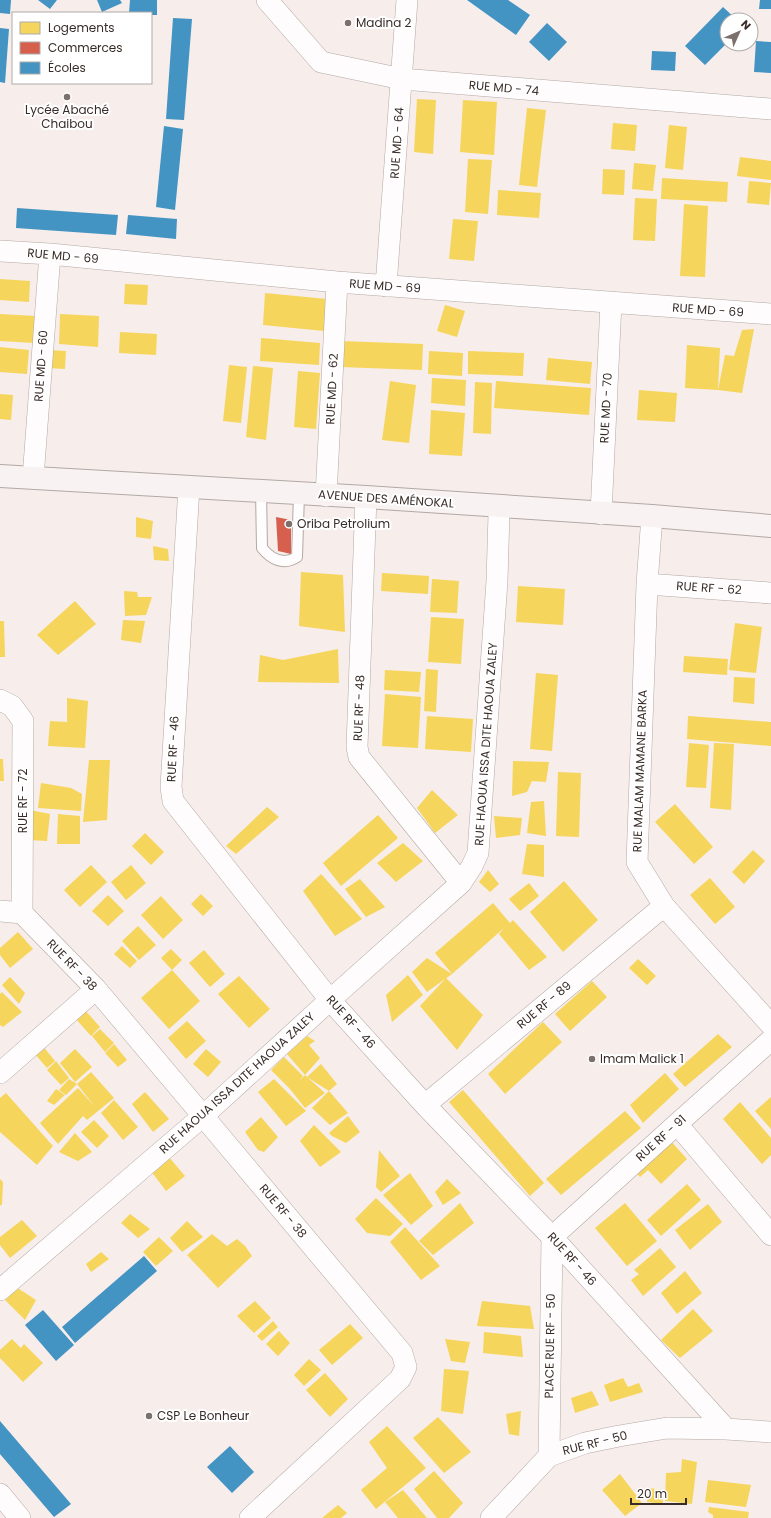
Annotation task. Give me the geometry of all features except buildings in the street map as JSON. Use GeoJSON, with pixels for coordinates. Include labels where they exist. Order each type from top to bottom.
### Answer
{"type":"FeatureCollection","features":[{"type":"Feature","properties":{"kind":"main road","name":"AVENUE DES AMÉNOKAL"},"geometry":{"type":"LineString","coordinates":[[0,476],[326,496],[366,497],[600,514],[652,516],[771,526]]}},
{"type":"Feature","properties":{"kind":"street","name":"RUE MD - 74"},"geometry":{"type":"LineString","coordinates":[[267,0],[321,62],[402,79],[771,109]]}},
{"type":"Feature","properties":{"kind":"street","name":"RUE MD - 64"},"geometry":{"type":"LineString","coordinates":[[386,286],[407,0]]}},
{"type":"Feature","properties":{"kind":"street","name":"RUE MD - 69"},"geometry":{"type":"LineString","coordinates":[[0,251],[50,254],[337,282],[771,314]]}},
{"type":"Feature","properties":{"kind":"street","name":"RUE MD - 60"},"geometry":{"type":"LineString","coordinates":[[33,478],[50,254]]}},
{"type":"Feature","properties":{"kind":"street","name":"RUE MD - 62"},"geometry":{"type":"LineString","coordinates":[[326,496],[337,282]]}},
{"type":"Feature","properties":{"kind":"street","name":"RUE MD - 70"},"geometry":{"type":"LineString","coordinates":[[600,514],[611,303]]}},
{"type":"Feature","properties":{"kind":"street","name":"RUE RF - 46"},"geometry":{"type":"LineString","coordinates":[[189,487],[171,787],[173,801],[330,1000],[425,1105],[552,1237],[726,1429]]}},
{"type":"Feature","properties":{"kind":"street","name":"RUE RF - 48"},"geometry":{"type":"LineString","coordinates":[[366,497],[357,739],[359,757],[461,884]]}},
{"type":"Feature","properties":{"kind":"street","name":"RUE HAOUA ISSA DITE HAOUA ZALEY"},"geometry":{"type":"LineString","coordinates":[[0,1290],[204,1116],[330,1000],[461,884],[472,866],[478,852],[497,581],[499,514]]}},
{"type":"Feature","properties":{"kind":"street","name":"RUE MALAM MAMANE BARKA"},"geometry":{"type":"LineString","coordinates":[[652,516],[647,584],[637,862],[664,906],[771,1025]]}},
{"type":"Feature","properties":{"kind":"street","name":"RUE RF - 62"},"geometry":{"type":"LineString","coordinates":[[647,584],[771,593]]}},
{"type":"Feature","properties":{"kind":"street","name":"RUE RF - 72"},"geometry":{"type":"LineString","coordinates":[[0,700],[12,706],[23,721],[22,913]]}},
{"type":"Feature","properties":{"kind":"street","name":"RUE RF - 89"},"geometry":{"type":"LineString","coordinates":[[425,1105],[664,906]]}},
{"type":"Feature","properties":{"kind":"street"},"geometry":{"type":"LineString","coordinates":[[0,911],[22,913]]}},
{"type":"Feature","properties":{"kind":"street","name":"RUE RF - 38"},"geometry":{"type":"LineString","coordinates":[[22,913],[96,990],[204,1116],[402,1353],[406,1367],[400,1379],[250,1518]]}},
{"type":"Feature","properties":{"kind":"street"},"geometry":{"type":"LineString","coordinates":[[0,1073],[96,990]]}},
{"type":"Feature","properties":{"kind":"street","name":"RUE RF - 91"},"geometry":{"type":"LineString","coordinates":[[552,1237],[771,1040]]}},
{"type":"Feature","properties":{"kind":"street"},"geometry":{"type":"LineString","coordinates":[[676,1124],[771,1235]]}},
{"type":"Feature","properties":{"kind":"street","name":"PLACE RUE RF - 50"},"geometry":{"type":"LineString","coordinates":[[549,1456],[552,1237]]}},
{"type":"Feature","properties":{"kind":"street","name":"RUE RF - 50"},"geometry":{"type":"LineString","coordinates":[[491,1518],[549,1456],[585,1443],[626,1434],[667,1428],[726,1429]]}},
{"type":"Feature","properties":{"kind":"street"},"geometry":{"type":"LineString","coordinates":[[726,1429],[771,1432]]}},
{"type":"Feature","properties":{"kind":"street"},"geometry":{"type":"LineString","coordinates":[[0,1494],[20,1518]]}},
{"type":"Feature","properties":{"kind":"lane"},"geometry":{"type":"LineString","coordinates":[[261,491],[262,548],[272,558],[286,562],[292,561],[297,557],[299,494]]}},
{"type":"Feature","properties":{"kind":"place","name":"Madina 2"},"geometry":{"type":"Point","coordinates":[348,23]}},
{"type":"Feature","properties":{"kind":"place","name":"Lycée Abaché Chaibou"},"geometry":{"type":"Point","coordinates":[67,97]}},
{"type":"Feature","properties":{"kind":"place","name":"Oriba Petrolium"},"geometry":{"type":"Point","coordinates":[289,524]}},
{"type":"Feature","properties":{"kind":"place","name":"Imam Malick 1"},"geometry":{"type":"Point","coordinates":[592,1059]}},
{"type":"Feature","properties":{"kind":"place","name":"CSP Le Bonheur"},"geometry":{"type":"Point","coordinates":[149,1416]}}]}
